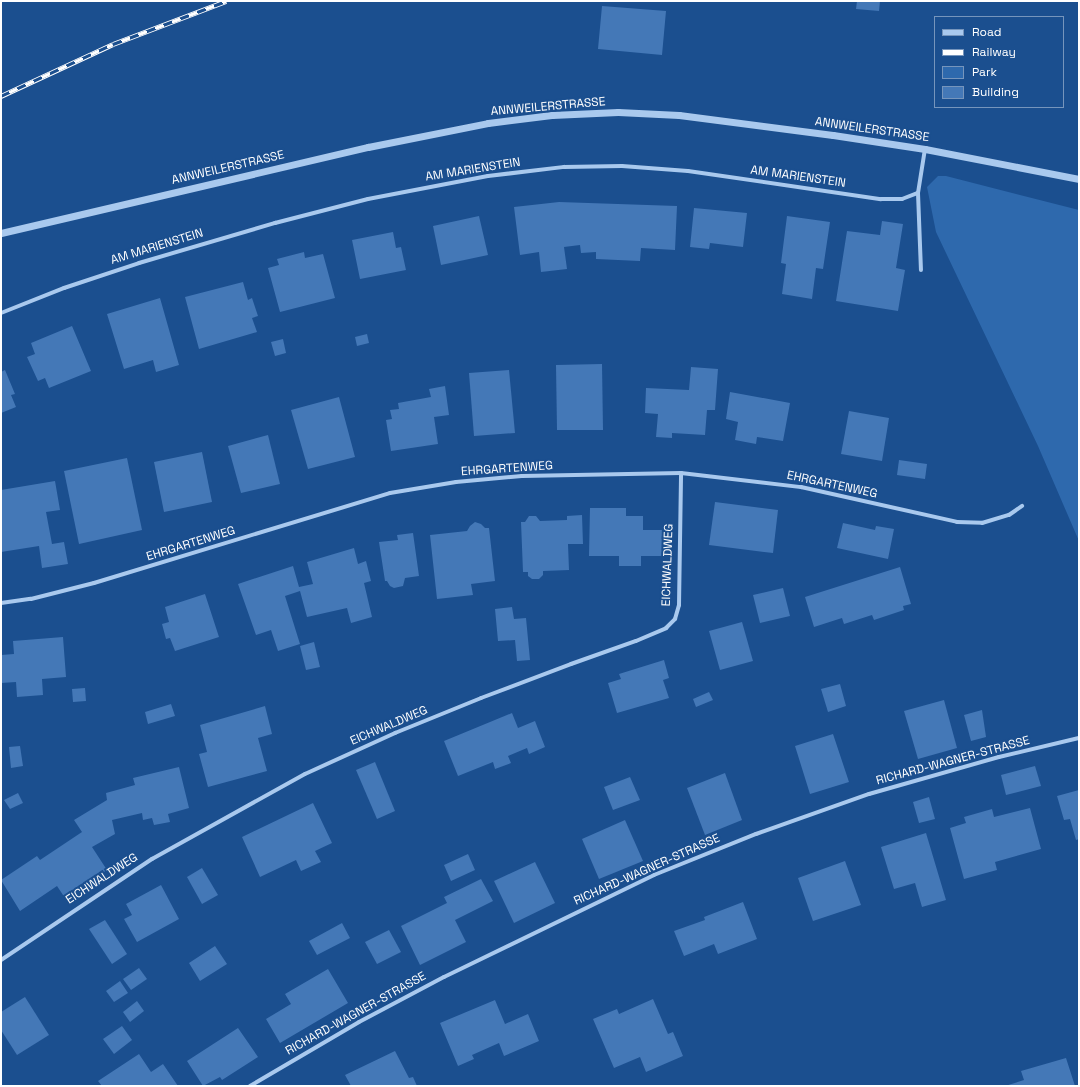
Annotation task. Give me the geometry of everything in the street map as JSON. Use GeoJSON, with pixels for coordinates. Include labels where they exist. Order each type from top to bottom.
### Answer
{"type":"FeatureCollection","features":[{"type":"Feature","properties":{"kind":"street","name":"ANNWEILERSTRASSE"},"geometry":{"type":"LineString","coordinates":[[1,233],[368,147],[488,123],[552,115],[618,112],[679,114],[925,149],[1079,179]]}},
{"type":"Feature","properties":{"kind":"street"},"geometry":{"type":"LineString","coordinates":[[920,270],[918,194],[925,149]]}},
{"type":"Feature","properties":{"kind":"street","name":"AM MARIENSTEIN"},"geometry":{"type":"LineString","coordinates":[[1,313],[64,288],[139,263],[275,223],[368,199],[488,176],[564,167],[622,166],[688,171],[881,199],[902,199],[918,194]]}},
{"type":"Feature","properties":{"kind":"street","name":"EHRGARTENWEG"},"geometry":{"type":"LineString","coordinates":[[1,603],[31,599],[94,583],[390,493],[456,482],[522,476],[681,473],[800,487],[957,522],[982,523],[1009,515],[1022,506]]}},
{"type":"Feature","properties":{"kind":"street","name":"EICHWALDWEG"},"geometry":{"type":"LineString","coordinates":[[1,960],[152,859],[305,774],[395,733],[571,664],[636,641],[666,628],[675,619],[679,604],[681,473]]}},
{"type":"Feature","properties":{"kind":"street","name":"RICHARD-WAGNER-STRASSE"},"geometry":{"type":"LineString","coordinates":[[250,1086],[359,1022],[444,977],[654,875],[756,834],[868,794],[999,757],[1079,738]]}},
{"type":"Feature","properties":{"kind":"green space"},"geometry":{"type":"Polygon","coordinates":[[[938,176],[946,176],[1079,210],[1079,541],[1038,446],[936,232],[927,187],[938,176]]]}},
{"type":"Feature","properties":{"kind":"building"},"geometry":{"type":"Polygon","coordinates":[[[857,1],[880,1],[879,11],[856,9],[857,1]]]}},
{"type":"Feature","properties":{"kind":"building"},"geometry":{"type":"Polygon","coordinates":[[[602,6],[666,11],[662,55],[598,49],[602,6]]]}},
{"type":"Feature","properties":{"kind":"building"},"geometry":{"type":"Polygon","coordinates":[[[559,202],[677,206],[675,250],[641,248],[640,261],[596,259],[596,252],[581,253],[580,245],[564,247],[567,269],[541,272],[539,252],[520,255],[514,207],[559,202]]]}},
{"type":"Feature","properties":{"kind":"building"},"geometry":{"type":"Polygon","coordinates":[[[694,208],[747,213],[743,247],[710,243],[709,249],[690,247],[694,208]]]}},
{"type":"Feature","properties":{"kind":"building"},"geometry":{"type":"Polygon","coordinates":[[[479,216],[488,255],[441,265],[433,226],[479,216]]]}},
{"type":"Feature","properties":{"kind":"building"},"geometry":{"type":"Polygon","coordinates":[[[787,216],[830,222],[823,269],[816,268],[812,299],[782,294],[786,264],[781,263],[787,216]]]}},
{"type":"Feature","properties":{"kind":"building"},"geometry":{"type":"Polygon","coordinates":[[[882,221],[903,224],[896,268],[905,270],[898,311],[836,301],[847,231],[880,235],[882,221]]]}},
{"type":"Feature","properties":{"kind":"building"},"geometry":{"type":"Polygon","coordinates":[[[393,232],[396,248],[401,247],[406,270],[360,279],[352,240],[393,232]]]}},
{"type":"Feature","properties":{"kind":"building"},"geometry":{"type":"Polygon","coordinates":[[[304,252],[305,258],[323,254],[335,298],[280,312],[268,268],[279,265],[277,259],[304,252]]]}},
{"type":"Feature","properties":{"kind":"building"},"geometry":{"type":"Polygon","coordinates":[[[243,282],[248,300],[252,298],[258,316],[252,318],[257,332],[199,349],[185,297],[243,282]]]}},
{"type":"Feature","properties":{"kind":"building"},"geometry":{"type":"Polygon","coordinates":[[[160,298],[179,365],[156,372],[153,360],[124,369],[107,314],[160,298]]]}},
{"type":"Feature","properties":{"kind":"building"},"geometry":{"type":"Polygon","coordinates":[[[72,326],[91,371],[49,388],[45,378],[38,381],[27,357],[35,354],[31,343],[72,326]]]}},
{"type":"Feature","properties":{"kind":"building"},"geometry":{"type":"Polygon","coordinates":[[[367,334],[369,343],[357,346],[355,337],[367,334]]]}},
{"type":"Feature","properties":{"kind":"building"},"geometry":{"type":"Polygon","coordinates":[[[283,339],[286,353],[275,356],[271,342],[283,339]]]}},
{"type":"Feature","properties":{"kind":"building"},"geometry":{"type":"Polygon","coordinates":[[[602,364],[603,430],[557,430],[556,365],[602,364]]]}},
{"type":"Feature","properties":{"kind":"building"},"geometry":{"type":"Polygon","coordinates":[[[691,367],[718,369],[715,410],[707,410],[705,435],[672,433],[672,438],[656,437],[658,414],[645,413],[646,388],[689,390],[691,367]]]}},
{"type":"Feature","properties":{"kind":"building"},"geometry":{"type":"Polygon","coordinates":[[[5,370],[15,394],[11,395],[16,407],[1,413],[1,372],[5,370]]]}},
{"type":"Feature","properties":{"kind":"building"},"geometry":{"type":"Polygon","coordinates":[[[509,370],[515,433],[474,436],[469,373],[509,370]]]}},
{"type":"Feature","properties":{"kind":"building"},"geometry":{"type":"Polygon","coordinates":[[[445,386],[449,415],[434,417],[438,444],[391,451],[386,420],[392,419],[390,410],[399,409],[398,403],[431,397],[429,389],[445,386]]]}},
{"type":"Feature","properties":{"kind":"building"},"geometry":{"type":"Polygon","coordinates":[[[730,392],[790,403],[783,441],[757,437],[756,444],[735,440],[738,422],[726,419],[730,392]]]}},
{"type":"Feature","properties":{"kind":"building"},"geometry":{"type":"Polygon","coordinates":[[[339,397],[355,457],[308,469],[291,410],[339,397]]]}},
{"type":"Feature","properties":{"kind":"building"},"geometry":{"type":"Polygon","coordinates":[[[849,411],[889,418],[882,461],[841,454],[849,411]]]}},
{"type":"Feature","properties":{"kind":"building"},"geometry":{"type":"Polygon","coordinates":[[[268,435],[280,484],[241,493],[228,446],[268,435]]]}},
{"type":"Feature","properties":{"kind":"building"},"geometry":{"type":"Polygon","coordinates":[[[202,452],[212,502],[164,512],[154,462],[202,452]]]}},
{"type":"Feature","properties":{"kind":"building"},"geometry":{"type":"Polygon","coordinates":[[[127,458],[142,530],[79,544],[64,471],[127,458]]]}},
{"type":"Feature","properties":{"kind":"building"},"geometry":{"type":"Polygon","coordinates":[[[899,460],[927,464],[925,479],[897,475],[899,460]]]}},
{"type":"Feature","properties":{"kind":"building"},"geometry":{"type":"Polygon","coordinates":[[[55,481],[60,510],[46,512],[52,544],[64,542],[68,564],[42,568],[39,546],[1,552],[1,490],[55,481]]]}},
{"type":"Feature","properties":{"kind":"building"},"geometry":{"type":"Polygon","coordinates":[[[715,502],[778,510],[773,553],[709,545],[715,502]]]}},
{"type":"Feature","properties":{"kind":"building"},"geometry":{"type":"Polygon","coordinates":[[[590,508],[626,508],[626,516],[643,516],[643,530],[666,530],[665,556],[641,556],[641,566],[619,566],[619,556],[589,556],[590,508]]]}},
{"type":"Feature","properties":{"kind":"building"},"geometry":{"type":"Polygon","coordinates":[[[582,515],[583,544],[568,544],[569,570],[543,571],[543,575],[539,579],[532,579],[528,576],[528,572],[523,572],[521,522],[525,522],[529,516],[536,516],[540,521],[567,520],[567,516],[582,515]]]}},
{"type":"Feature","properties":{"kind":"building"},"geometry":{"type":"Polygon","coordinates":[[[475,522],[481,524],[485,528],[489,528],[495,581],[471,584],[473,595],[437,599],[430,535],[467,531],[475,522]]]}},
{"type":"Feature","properties":{"kind":"building"},"geometry":{"type":"Polygon","coordinates":[[[843,523],[875,530],[876,526],[894,529],[888,559],[837,548],[843,523]]]}},
{"type":"Feature","properties":{"kind":"building"},"geometry":{"type":"Polygon","coordinates":[[[413,533],[419,576],[405,578],[403,586],[394,588],[390,586],[387,581],[385,581],[379,542],[398,540],[397,535],[413,533]]]}},
{"type":"Feature","properties":{"kind":"building"},"geometry":{"type":"Polygon","coordinates":[[[354,548],[358,564],[366,561],[371,581],[364,583],[372,617],[351,623],[347,608],[307,617],[300,591],[285,596],[300,644],[278,651],[271,630],[256,635],[238,584],[293,566],[299,587],[313,584],[307,562],[354,548]]]}},
{"type":"Feature","properties":{"kind":"building"},"geometry":{"type":"Polygon","coordinates":[[[900,567],[911,604],[903,606],[904,610],[874,620],[872,615],[844,624],[842,618],[814,627],[805,597],[900,567]]]}},
{"type":"Feature","properties":{"kind":"building"},"geometry":{"type":"Polygon","coordinates":[[[783,588],[790,616],[760,623],[753,595],[783,588]]]}},
{"type":"Feature","properties":{"kind":"building"},"geometry":{"type":"Polygon","coordinates":[[[205,594],[219,637],[175,651],[170,638],[166,639],[162,624],[169,622],[165,607],[205,594]]]}},
{"type":"Feature","properties":{"kind":"building"},"geometry":{"type":"Polygon","coordinates":[[[512,607],[514,619],[526,618],[530,660],[517,661],[515,640],[498,641],[495,609],[512,607]]]}},
{"type":"Feature","properties":{"kind":"building"},"geometry":{"type":"Polygon","coordinates":[[[742,622],[753,661],[720,670],[709,631],[742,622]]]}},
{"type":"Feature","properties":{"kind":"building"},"geometry":{"type":"Polygon","coordinates":[[[63,637],[66,677],[42,679],[43,695],[17,697],[16,682],[1,683],[1,655],[14,654],[13,641],[63,637]]]}},
{"type":"Feature","properties":{"kind":"building"},"geometry":{"type":"Polygon","coordinates":[[[314,642],[320,667],[306,670],[300,646],[314,642]]]}},
{"type":"Feature","properties":{"kind":"building"},"geometry":{"type":"Polygon","coordinates":[[[664,660],[669,678],[663,680],[669,698],[617,713],[608,683],[621,679],[619,674],[664,660]]]}},
{"type":"Feature","properties":{"kind":"building"},"geometry":{"type":"Polygon","coordinates":[[[840,684],[846,706],[828,712],[821,689],[840,684]]]}},
{"type":"Feature","properties":{"kind":"building"},"geometry":{"type":"Polygon","coordinates":[[[85,688],[86,701],[73,702],[72,689],[85,688]]]}},
{"type":"Feature","properties":{"kind":"building"},"geometry":{"type":"Polygon","coordinates":[[[709,692],[713,700],[696,707],[693,699],[709,692]]]}},
{"type":"Feature","properties":{"kind":"building"},"geometry":{"type":"Polygon","coordinates":[[[944,700],[957,748],[918,759],[904,711],[944,700]]]}},
{"type":"Feature","properties":{"kind":"building"},"geometry":{"type":"Polygon","coordinates":[[[171,704],[175,716],[148,724],[145,712],[171,704]]]}},
{"type":"Feature","properties":{"kind":"building"},"geometry":{"type":"Polygon","coordinates":[[[265,706],[272,734],[258,738],[267,771],[208,787],[199,754],[207,752],[200,725],[265,706]]]}},
{"type":"Feature","properties":{"kind":"building"},"geometry":{"type":"Polygon","coordinates":[[[982,710],[986,737],[971,741],[964,715],[982,710]]]}},
{"type":"Feature","properties":{"kind":"building"},"geometry":{"type":"Polygon","coordinates":[[[512,713],[518,728],[535,721],[545,747],[529,754],[527,748],[508,756],[511,763],[495,769],[493,762],[458,776],[444,741],[512,713]]]}},
{"type":"Feature","properties":{"kind":"building"},"geometry":{"type":"Polygon","coordinates":[[[833,734],[849,782],[810,794],[795,746],[833,734]]]}},
{"type":"Feature","properties":{"kind":"building"},"geometry":{"type":"Polygon","coordinates":[[[20,746],[23,766],[11,768],[9,747],[20,746]]]}},
{"type":"Feature","properties":{"kind":"building"},"geometry":{"type":"Polygon","coordinates":[[[375,762],[395,811],[377,819],[356,770],[375,762]]]}},
{"type":"Feature","properties":{"kind":"building"},"geometry":{"type":"Polygon","coordinates":[[[1035,766],[1041,786],[1006,795],[1001,775],[1035,766]]]}},
{"type":"Feature","properties":{"kind":"building"},"geometry":{"type":"Polygon","coordinates":[[[179,767],[189,808],[168,814],[170,822],[154,825],[152,818],[143,820],[142,813],[112,820],[115,834],[92,847],[107,870],[65,898],[57,886],[20,911],[1,880],[37,856],[40,860],[82,832],[74,820],[107,800],[106,793],[135,785],[133,778],[179,767]]]}},
{"type":"Feature","properties":{"kind":"building"},"geometry":{"type":"Polygon","coordinates":[[[725,773],[742,820],[705,835],[687,788],[725,773]]]}},
{"type":"Feature","properties":{"kind":"building"},"geometry":{"type":"Polygon","coordinates":[[[630,777],[640,800],[613,810],[604,787],[630,777]]]}},
{"type":"Feature","properties":{"kind":"building"},"geometry":{"type":"Polygon","coordinates":[[[1079,790],[1079,839],[1076,840],[1070,819],[1064,820],[1057,796],[1079,790]]]}},
{"type":"Feature","properties":{"kind":"building"},"geometry":{"type":"Polygon","coordinates":[[[18,793],[23,803],[10,809],[4,800],[18,793]]]}},
{"type":"Feature","properties":{"kind":"building"},"geometry":{"type":"Polygon","coordinates":[[[929,797],[935,819],[919,823],[913,802],[929,797]]]}},
{"type":"Feature","properties":{"kind":"building"},"geometry":{"type":"Polygon","coordinates":[[[313,803],[332,843],[315,851],[321,862],[301,871],[296,860],[260,877],[242,837],[313,803]]]}},
{"type":"Feature","properties":{"kind":"building"},"geometry":{"type":"Polygon","coordinates":[[[1030,808],[1041,849],[995,862],[997,870],[964,879],[950,828],[966,823],[964,817],[992,809],[994,817],[1030,808]]]}},
{"type":"Feature","properties":{"kind":"building"},"geometry":{"type":"Polygon","coordinates":[[[625,820],[643,861],[599,879],[582,839],[625,820]]]}},
{"type":"Feature","properties":{"kind":"building"},"geometry":{"type":"Polygon","coordinates":[[[926,833],[946,900],[922,907],[915,883],[894,889],[881,847],[926,833]]]}},
{"type":"Feature","properties":{"kind":"building"},"geometry":{"type":"Polygon","coordinates":[[[468,854],[475,870],[451,881],[444,865],[468,854]]]}},
{"type":"Feature","properties":{"kind":"building"},"geometry":{"type":"Polygon","coordinates":[[[845,861],[861,905],[813,921],[798,878],[845,861]]]}},
{"type":"Feature","properties":{"kind":"building"},"geometry":{"type":"Polygon","coordinates":[[[535,862],[555,903],[514,923],[494,881],[535,862]]]}},
{"type":"Feature","properties":{"kind":"building"},"geometry":{"type":"Polygon","coordinates":[[[202,868],[218,895],[202,904],[187,877],[202,868]]]}},
{"type":"Feature","properties":{"kind":"building"},"geometry":{"type":"Polygon","coordinates":[[[481,879],[493,901],[455,920],[466,942],[420,965],[401,926],[447,903],[444,897],[481,879]]]}},
{"type":"Feature","properties":{"kind":"building"},"geometry":{"type":"Polygon","coordinates":[[[161,885],[179,919],[137,942],[124,919],[132,915],[126,904],[161,885]]]}},
{"type":"Feature","properties":{"kind":"building"},"geometry":{"type":"Polygon","coordinates":[[[743,902],[757,939],[718,954],[714,944],[684,956],[674,931],[705,920],[704,917],[743,902]]]}},
{"type":"Feature","properties":{"kind":"building"},"geometry":{"type":"Polygon","coordinates":[[[105,920],[127,954],[112,964],[89,929],[105,920]]]}},
{"type":"Feature","properties":{"kind":"building"},"geometry":{"type":"Polygon","coordinates":[[[342,923],[350,938],[317,955],[309,941],[342,923]]]}},
{"type":"Feature","properties":{"kind":"building"},"geometry":{"type":"Polygon","coordinates":[[[389,930],[401,952],[377,964],[365,942],[389,930]]]}},
{"type":"Feature","properties":{"kind":"building"},"geometry":{"type":"Polygon","coordinates":[[[215,946],[227,964],[200,981],[189,963],[215,946]]]}},
{"type":"Feature","properties":{"kind":"building"},"geometry":{"type":"Polygon","coordinates":[[[139,968],[147,979],[131,990],[123,979],[139,968]]]}},
{"type":"Feature","properties":{"kind":"building"},"geometry":{"type":"Polygon","coordinates":[[[328,969],[348,1003],[280,1043],[266,1019],[291,1004],[285,994],[328,969]]]}},
{"type":"Feature","properties":{"kind":"building"},"geometry":{"type":"Polygon","coordinates":[[[120,981],[128,993],[114,1002],[106,991],[120,981]]]}},
{"type":"Feature","properties":{"kind":"building"},"geometry":{"type":"Polygon","coordinates":[[[25,997],[49,1035],[17,1055],[1,1030],[1,1012],[25,997]]]}},
{"type":"Feature","properties":{"kind":"building"},"geometry":{"type":"Polygon","coordinates":[[[653,999],[668,1034],[673,1032],[683,1056],[646,1072],[640,1057],[614,1068],[593,1019],[617,1009],[619,1014],[653,999]]]}},
{"type":"Feature","properties":{"kind":"building"},"geometry":{"type":"Polygon","coordinates":[[[495,1000],[505,1024],[528,1014],[539,1041],[504,1056],[499,1043],[472,1055],[474,1059],[458,1066],[440,1023],[495,1000]]]}},
{"type":"Feature","properties":{"kind":"building"},"geometry":{"type":"Polygon","coordinates":[[[137,1001],[144,1011],[130,1022],[123,1012],[137,1001]]]}},
{"type":"Feature","properties":{"kind":"building"},"geometry":{"type":"Polygon","coordinates":[[[122,1026],[132,1040],[114,1054],[103,1039],[122,1026]]]}},
{"type":"Feature","properties":{"kind":"building"},"geometry":{"type":"Polygon","coordinates":[[[238,1028],[258,1057],[222,1080],[220,1077],[203,1086],[187,1061],[238,1028]]]}},
{"type":"Feature","properties":{"kind":"building"},"geometry":{"type":"Polygon","coordinates":[[[395,1051],[409,1078],[413,1077],[417,1086],[351,1086],[345,1075],[395,1051]]]}},
{"type":"Feature","properties":{"kind":"building"},"geometry":{"type":"Polygon","coordinates":[[[139,1054],[151,1072],[163,1064],[178,1086],[102,1086],[98,1081],[139,1054]]]}},
{"type":"Feature","properties":{"kind":"building"},"geometry":{"type":"Polygon","coordinates":[[[1066,1058],[1075,1086],[1005,1086],[1024,1080],[1021,1071],[1066,1058]]]}},
{"type":"Feature","properties":{"kind":"railway"},"geometry":{"type":"LineString","coordinates":[[1,96],[113,44],[226,1]]}}]}
